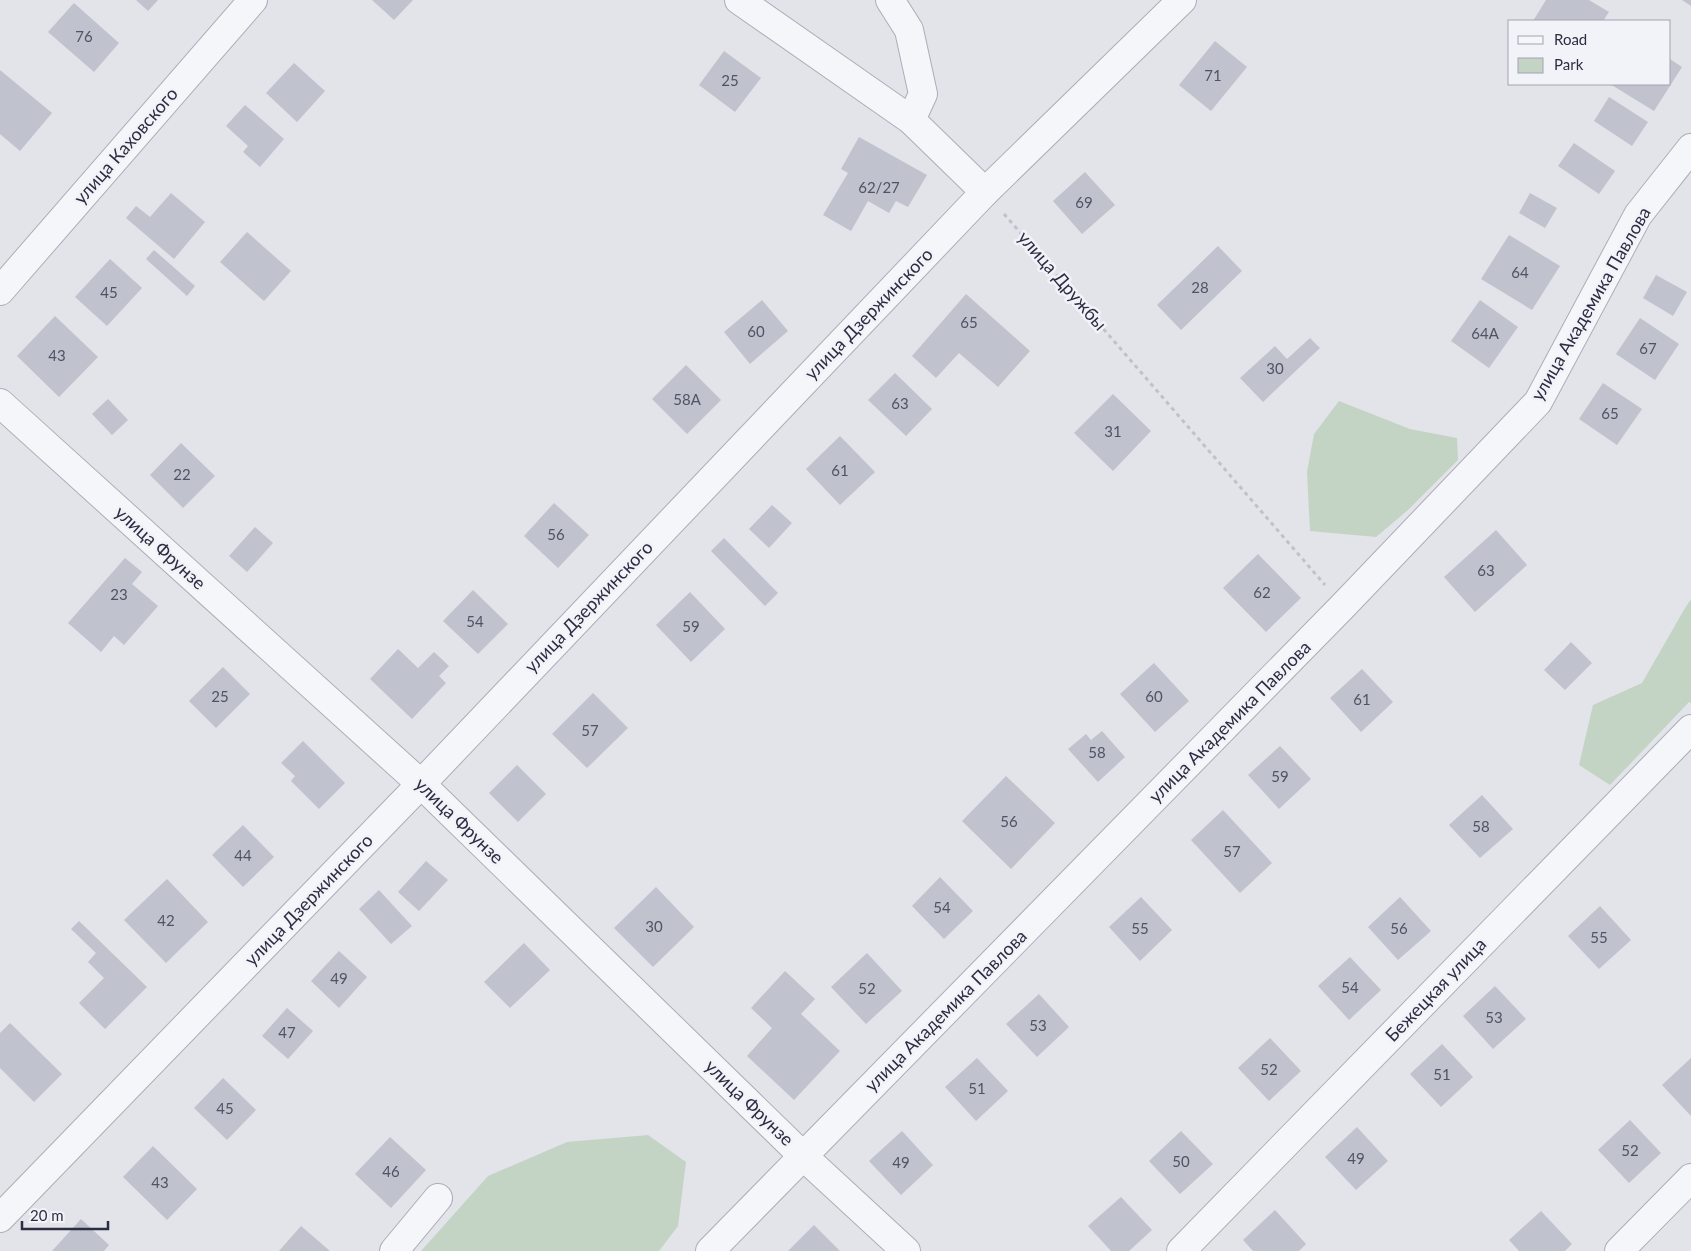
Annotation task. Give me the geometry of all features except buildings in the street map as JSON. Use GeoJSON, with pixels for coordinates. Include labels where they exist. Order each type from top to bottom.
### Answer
{"type":"FeatureCollection","features":[{"type":"Feature","properties":{"kind":"street","name":"улица Каховского"},"geometry":{"type":"LineString","coordinates":[[0,291],[253,0]]}},
{"type":"Feature","properties":{"kind":"street"},"geometry":{"type":"LineString","coordinates":[[739,0],[911,120],[985,192]]}},
{"type":"Feature","properties":{"kind":"street"},"geometry":{"type":"LineString","coordinates":[[890,0],[909,30],[923,94],[911,120]]}},
{"type":"Feature","properties":{"kind":"street","name":"улица Дзержинского"},"geometry":{"type":"LineString","coordinates":[[0,1218],[421,784],[985,192],[1182,0]]}},
{"type":"Feature","properties":{"kind":"street","name":"улица Академика Павлова"},"geometry":{"type":"LineString","coordinates":[[710,1251],[1343,606],[1538,402],[1638,215],[1691,148]]}},
{"type":"Feature","properties":{"kind":"street","name":"улица Фрунзе"},"geometry":{"type":"LineString","coordinates":[[0,403],[421,784],[803,1156],[906,1251]]}},
{"type":"Feature","properties":{"kind":"street","name":"Бежецкая улица"},"geometry":{"type":"LineString","coordinates":[[1181,1251],[1691,728]]}},
{"type":"Feature","properties":{"kind":"street"},"geometry":{"type":"LineString","coordinates":[[1619,1251],[1691,1178]]}},
{"type":"Feature","properties":{"kind":"street"},"geometry":{"type":"LineString","coordinates":[[394,1251],[438,1198]]}},
{"type":"Feature","properties":{"kind":"path","name":"улица Дружбы"},"geometry":{"type":"LineString","coordinates":[[985,192],[1343,606]]}},
{"type":"Feature","properties":{"kind":"green space"},"geometry":{"type":"Polygon","coordinates":[[[1339,401],[1410,429],[1457,438],[1458,460],[1408,510],[1376,537],[1310,531],[1307,472],[1314,434],[1339,401]]]}},
{"type":"Feature","properties":{"kind":"green space"},"geometry":{"type":"Polygon","coordinates":[[[1691,599],[1691,703],[1689,702],[1610,785],[1579,765],[1593,705],[1642,683],[1691,599]]]}},
{"type":"Feature","properties":{"kind":"green space"},"geometry":{"type":"Polygon","coordinates":[[[648,1135],[686,1162],[678,1226],[659,1251],[421,1251],[488,1176],[567,1142],[648,1135]]]}}]}
